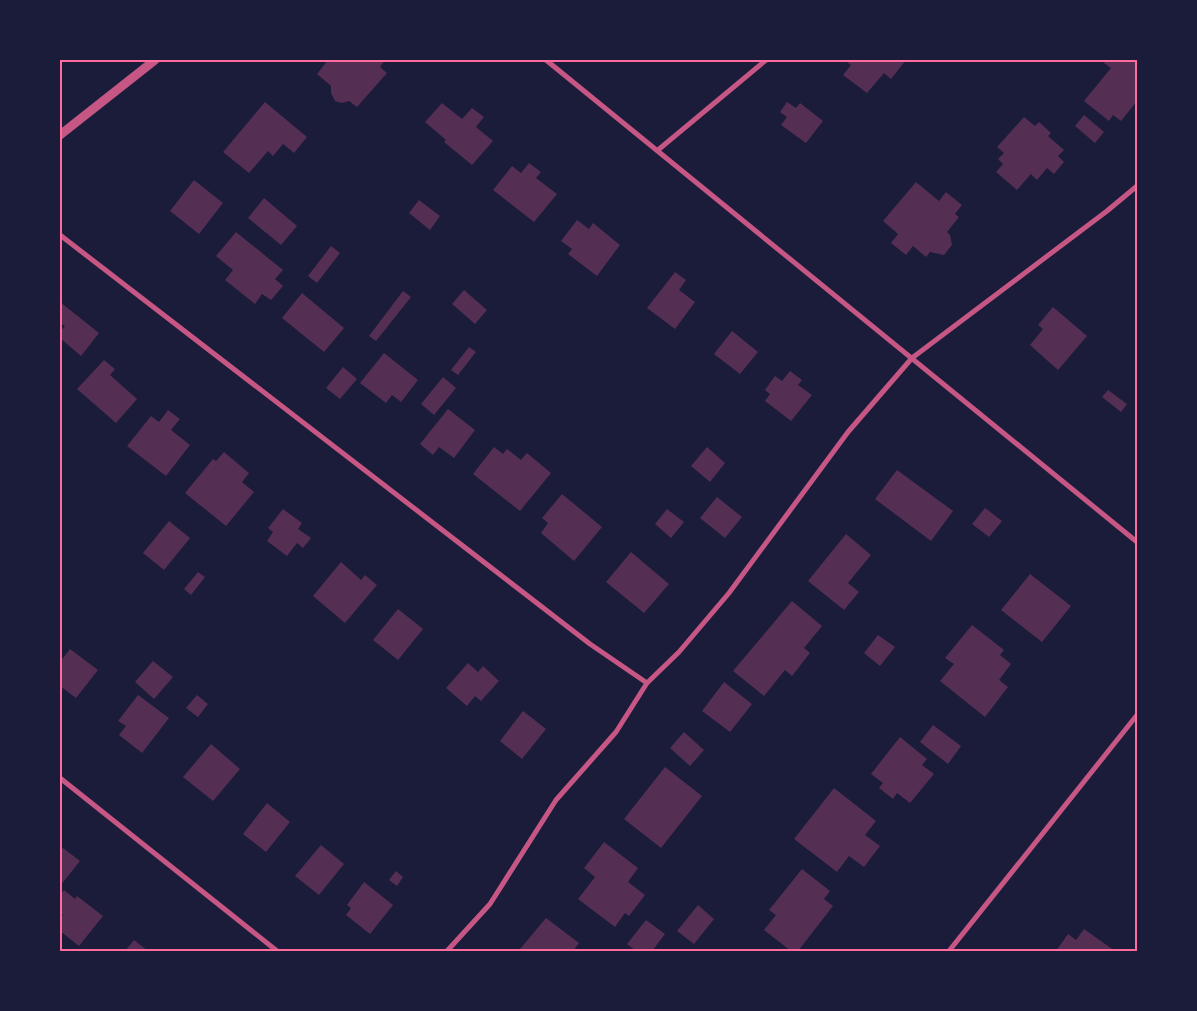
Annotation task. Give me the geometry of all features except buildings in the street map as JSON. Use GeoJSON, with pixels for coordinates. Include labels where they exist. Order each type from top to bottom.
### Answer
{"type":"FeatureCollection","features":[{"type":"Feature","properties":{"kind":"street"},"geometry":{"type":"LineString","coordinates":[[60,135],[155,60]]}},
{"type":"Feature","properties":{"kind":"street"},"geometry":{"type":"LineString","coordinates":[[546,60],[1137,542]]}},
{"type":"Feature","properties":{"kind":"street"},"geometry":{"type":"LineString","coordinates":[[658,150],[766,60]]}},
{"type":"Feature","properties":{"kind":"street"},"geometry":{"type":"LineString","coordinates":[[447,951],[490,904],[556,800],[616,732],[647,684],[679,652],[729,593],[848,432],[912,358],[1100,217],[1137,186]]}},
{"type":"Feature","properties":{"kind":"street"},"geometry":{"type":"LineString","coordinates":[[60,235],[582,638],[647,684]]}},
{"type":"Feature","properties":{"kind":"street"},"geometry":{"type":"LineString","coordinates":[[949,951],[1137,715]]}},
{"type":"Feature","properties":{"kind":"street"},"geometry":{"type":"LineString","coordinates":[[60,778],[277,951]]}}]}
